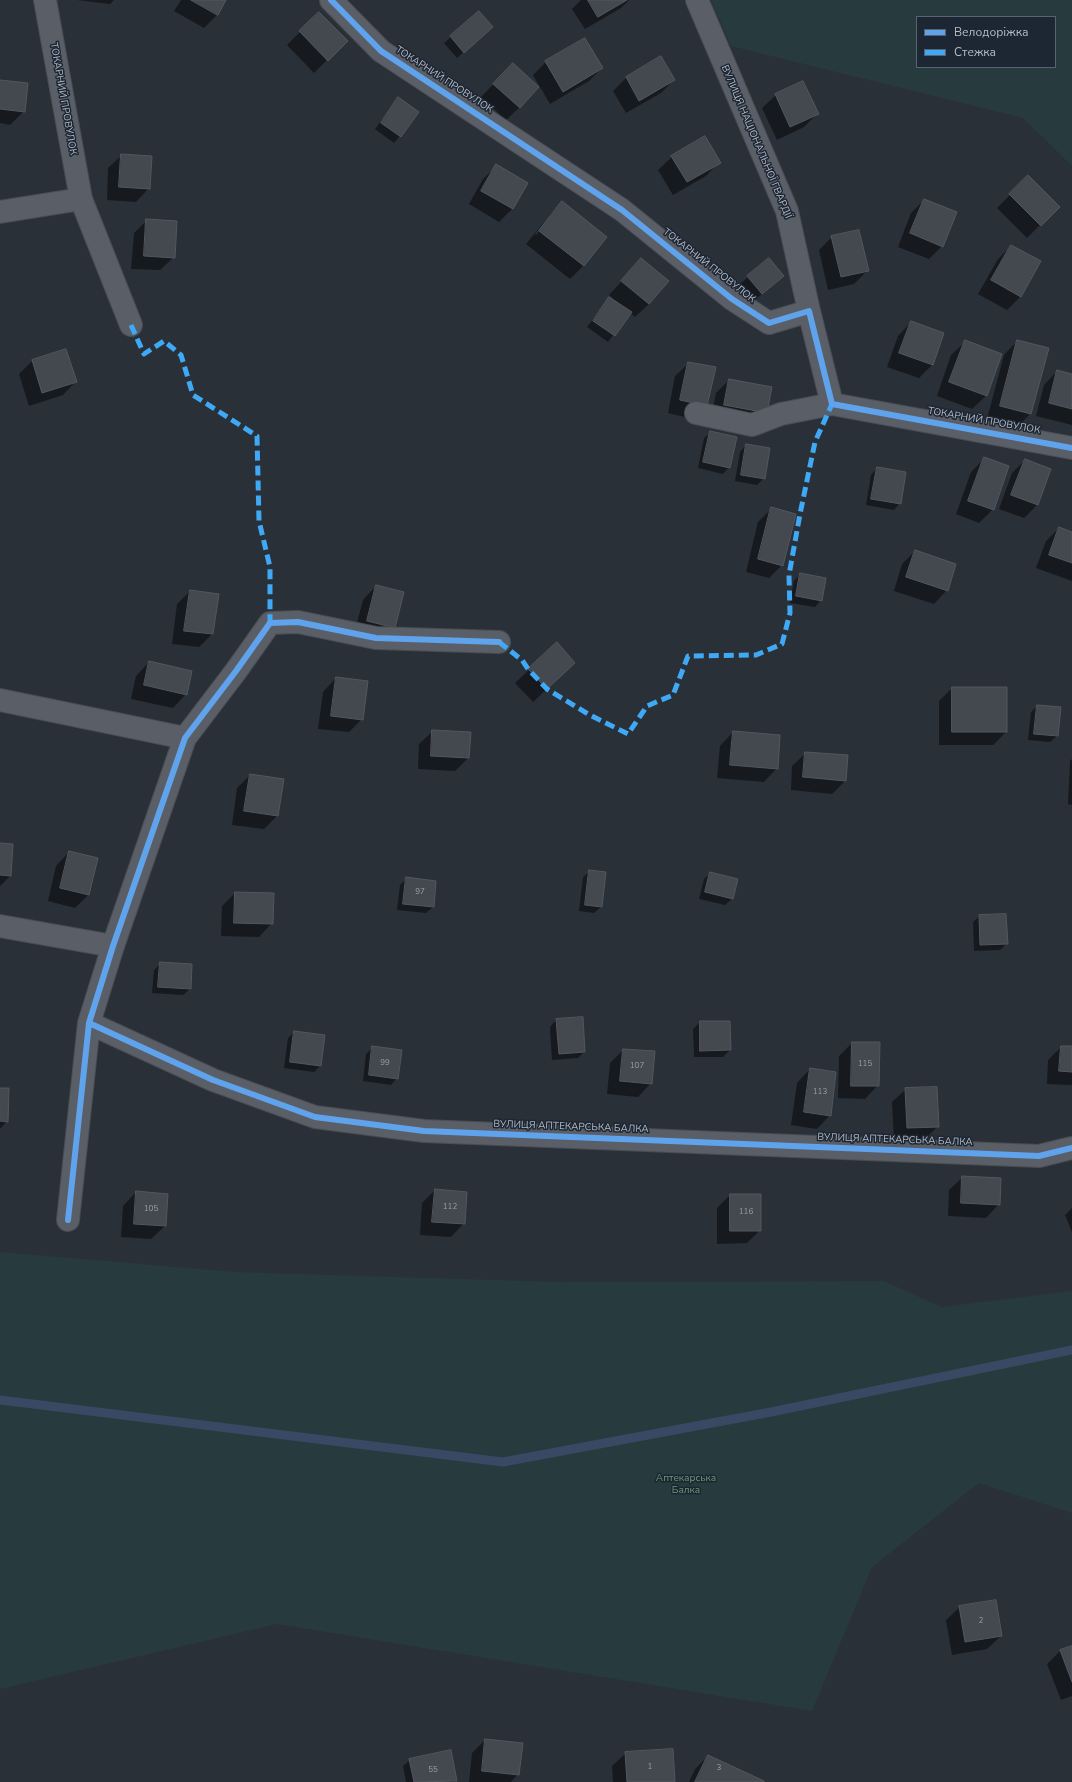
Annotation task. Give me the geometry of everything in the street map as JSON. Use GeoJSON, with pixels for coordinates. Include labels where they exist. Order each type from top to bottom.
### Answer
{"type":"FeatureCollection","features":[{"type":"Feature","properties":{"kind":"street","name":"ТОКАРНИЙ ПРОВУЛОК"},"geometry":{"type":"LineString","coordinates":[[45,0],[81,199],[131,325]]}},
{"type":"Feature","properties":{"kind":"street","name":"ТОКАРНИЙ ПРОВУЛОК"},"geometry":{"type":"LineString","coordinates":[[331,0],[382,51],[622,210],[732,299],[770,323],[809,311]]}},
{"type":"Feature","properties":{"kind":"street","name":"ВУЛИЦЯ НАЦІОНАЛЬНОЇ ГВАРДІЇ"},"geometry":{"type":"LineString","coordinates":[[696,0],[787,211],[809,311]]}},
{"type":"Feature","properties":{"kind":"street"},"geometry":{"type":"LineString","coordinates":[[0,212],[81,199]]}},
{"type":"Feature","properties":{"kind":"street"},"geometry":{"type":"LineString","coordinates":[[696,413],[752,425],[781,414],[832,404],[809,311]]}},
{"type":"Feature","properties":{"kind":"street","name":"ТОКАРНИЙ ПРОВУЛОК"},"geometry":{"type":"LineString","coordinates":[[832,404],[1072,448]]}},
{"type":"Feature","properties":{"kind":"street"},"geometry":{"type":"LineString","coordinates":[[68,1220],[89,1024],[113,946],[185,738],[270,623],[298,622],[376,638],[498,642]]}},
{"type":"Feature","properties":{"kind":"street"},"geometry":{"type":"LineString","coordinates":[[0,700],[185,738]]}},
{"type":"Feature","properties":{"kind":"street"},"geometry":{"type":"LineString","coordinates":[[0,926],[113,946]]}},
{"type":"Feature","properties":{"kind":"street","name":"ВУЛИЦЯ АПТЕКАРСЬКА БАЛКА"},"geometry":{"type":"LineString","coordinates":[[89,1024],[213,1080],[314,1117],[424,1132],[1039,1156],[1072,1148]]}},
{"type":"Feature","properties":{"kind":"green space"},"geometry":{"type":"Polygon","coordinates":[[[711,0],[1072,0],[1072,166],[1023,118],[731,46],[711,0]]]}},
{"type":"Feature","properties":{"kind":"green space","name":"Аптекарська Балка"},"geometry":{"type":"Polygon","coordinates":[[[0,1252],[236,1272],[560,1282],[884,1281],[941,1307],[1072,1291],[1072,1513],[979,1483],[872,1567],[812,1711],[277,1624],[0,1689],[0,1252]]]}},
{"type":"Feature","properties":{"kind":"building"},"geometry":{"type":"Polygon","coordinates":[[[191,0],[226,0],[218,15],[191,0]]]}},
{"type":"Feature","properties":{"kind":"building"},"geometry":{"type":"Polygon","coordinates":[[[588,0],[627,0],[598,17],[588,0]]]}},
{"type":"Feature","properties":{"kind":"building"},"geometry":{"type":"Polygon","coordinates":[[[479,11],[493,27],[464,53],[450,36],[479,11]]]}},
{"type":"Feature","properties":{"kind":"building"},"geometry":{"type":"Polygon","coordinates":[[[319,12],[348,41],[328,61],[299,31],[319,12]]]}},
{"type":"Feature","properties":{"kind":"building"},"geometry":{"type":"Polygon","coordinates":[[[585,38],[603,68],[563,92],[545,61],[585,38]]]}},
{"type":"Feature","properties":{"kind":"building"},"geometry":{"type":"Polygon","coordinates":[[[661,56],[675,80],[639,101],[626,77],[661,56]]]}},
{"type":"Feature","properties":{"kind":"building"},"geometry":{"type":"Polygon","coordinates":[[[513,63],[539,87],[520,108],[493,84],[513,63]]]}},
{"type":"Feature","properties":{"kind":"building"},"geometry":{"type":"Polygon","coordinates":[[[0,80],[28,83],[25,112],[0,109],[0,80]]]}},
{"type":"Feature","properties":{"kind":"building"},"geometry":{"type":"Polygon","coordinates":[[[803,81],[819,114],[790,127],[775,94],[803,81]]]}},
{"type":"Feature","properties":{"kind":"building"},"geometry":{"type":"Polygon","coordinates":[[[398,97],[419,112],[401,137],[381,123],[398,97]]]}},
{"type":"Feature","properties":{"kind":"building"},"geometry":{"type":"Polygon","coordinates":[[[705,136],[721,163],[687,182],[671,156],[705,136]]]}},
{"type":"Feature","properties":{"kind":"building"},"geometry":{"type":"Polygon","coordinates":[[[121,154],[152,156],[150,189],[119,187],[121,154]]]}},
{"type":"Feature","properties":{"kind":"building"},"geometry":{"type":"Polygon","coordinates":[[[496,164],[528,183],[513,209],[481,191],[496,164]]]}},
{"type":"Feature","properties":{"kind":"building"},"geometry":{"type":"Polygon","coordinates":[[[1028,175],[1060,207],[1041,226],[1009,194],[1028,175]]]}},
{"type":"Feature","properties":{"kind":"building"},"geometry":{"type":"Polygon","coordinates":[[[924,199],[957,212],[943,247],[910,233],[924,199]]]}},
{"type":"Feature","properties":{"kind":"building"},"geometry":{"type":"Polygon","coordinates":[[[562,201],[607,237],[584,266],[539,231],[562,201]]]}},
{"type":"Feature","properties":{"kind":"building"},"geometry":{"type":"Polygon","coordinates":[[[146,219],[177,221],[175,258],[144,256],[146,219]]]}},
{"type":"Feature","properties":{"kind":"building"},"geometry":{"type":"Polygon","coordinates":[[[859,230],[869,271],[841,277],[831,236],[859,230]]]}},
{"type":"Feature","properties":{"kind":"building"},"geometry":{"type":"Polygon","coordinates":[[[1011,245],[1041,261],[1021,297],[991,280],[1011,245]]]}},
{"type":"Feature","properties":{"kind":"building"},"geometry":{"type":"Polygon","coordinates":[[[641,258],[669,281],[649,304],[621,281],[641,258]]]}},
{"type":"Feature","properties":{"kind":"building"},"geometry":{"type":"Polygon","coordinates":[[[769,258],[784,276],[762,294],[747,276],[769,258]]]}},
{"type":"Feature","properties":{"kind":"building"},"geometry":{"type":"Polygon","coordinates":[[[609,297],[632,312],[615,336],[593,321],[609,297]]]}},
{"type":"Feature","properties":{"kind":"building"},"geometry":{"type":"Polygon","coordinates":[[[911,321],[944,333],[933,365],[899,353],[911,321]]]}},
{"type":"Feature","properties":{"kind":"building"},"geometry":{"type":"Polygon","coordinates":[[[965,340],[1002,354],[987,396],[949,382],[965,340]]]}},
{"type":"Feature","properties":{"kind":"building"},"geometry":{"type":"Polygon","coordinates":[[[1017,340],[1049,348],[1031,414],[1000,406],[1017,340]]]}},
{"type":"Feature","properties":{"kind":"building"},"geometry":{"type":"Polygon","coordinates":[[[66,349],[77,382],[42,393],[32,360],[66,349]]]}},
{"type":"Feature","properties":{"kind":"building"},"geometry":{"type":"Polygon","coordinates":[[[688,362],[716,367],[707,406],[680,400],[688,362]]]}},
{"type":"Feature","properties":{"kind":"building"},"geometry":{"type":"Polygon","coordinates":[[[1057,370],[1072,374],[1072,409],[1049,403],[1057,370]]]}},
{"type":"Feature","properties":{"kind":"building"},"geometry":{"type":"Polygon","coordinates":[[[729,379],[772,387],[767,413],[724,405],[729,379]]]}},
{"type":"Feature","properties":{"kind":"building"},"geometry":{"type":"Polygon","coordinates":[[[710,431],[737,437],[730,468],[703,462],[710,431]]]}},
{"type":"Feature","properties":{"kind":"building"},"geometry":{"type":"Polygon","coordinates":[[[746,444],[770,448],[765,479],[741,475],[746,444]]]}},
{"type":"Feature","properties":{"kind":"building"},"geometry":{"type":"Polygon","coordinates":[[[984,457],[1009,466],[994,510],[968,501],[984,457]]]}},
{"type":"Feature","properties":{"kind":"building"},"geometry":{"type":"Polygon","coordinates":[[[1025,459],[1051,469],[1038,505],[1011,495],[1025,459]]]}},
{"type":"Feature","properties":{"kind":"building"},"geometry":{"type":"Polygon","coordinates":[[[877,467],[906,472],[901,504],[871,499],[877,467]]]}},
{"type":"Feature","properties":{"kind":"building"},"geometry":{"type":"Polygon","coordinates":[[[771,507],[796,514],[783,566],[758,559],[771,507]]]}},
{"type":"Feature","properties":{"kind":"building"},"geometry":{"type":"Polygon","coordinates":[[[1059,527],[1072,532],[1072,563],[1049,555],[1059,527]]]}},
{"type":"Feature","properties":{"kind":"building"},"geometry":{"type":"Polygon","coordinates":[[[915,550],[956,564],[948,591],[906,577],[915,550]]]}},
{"type":"Feature","properties":{"kind":"building"},"geometry":{"type":"Polygon","coordinates":[[[800,573],[826,578],[822,601],[796,596],[800,573]]]}},
{"type":"Feature","properties":{"kind":"building"},"geometry":{"type":"Polygon","coordinates":[[[376,585],[404,592],[395,628],[367,621],[376,585]]]}},
{"type":"Feature","properties":{"kind":"building"},"geometry":{"type":"Polygon","coordinates":[[[190,590],[219,594],[213,634],[184,631],[190,590]]]}},
{"type":"Feature","properties":{"kind":"building"},"geometry":{"type":"Polygon","coordinates":[[[557,642],[575,663],[547,689],[528,669],[557,642]]]}},
{"type":"Feature","properties":{"kind":"building"},"geometry":{"type":"Polygon","coordinates":[[[149,661],[192,671],[187,695],[144,685],[149,661]]]}},
{"type":"Feature","properties":{"kind":"building"},"geometry":{"type":"Polygon","coordinates":[[[336,677],[368,681],[363,720],[331,716],[336,677]]]}},
{"type":"Feature","properties":{"kind":"building"},"geometry":{"type":"Polygon","coordinates":[[[952,687],[1007,687],[1007,732],[952,732],[952,687]]]}},
{"type":"Feature","properties":{"kind":"building"},"geometry":{"type":"Polygon","coordinates":[[[1037,705],[1061,707],[1058,736],[1034,734],[1037,705]]]}},
{"type":"Feature","properties":{"kind":"building"},"geometry":{"type":"Polygon","coordinates":[[[432,730],[471,732],[469,758],[431,756],[432,730]]]}},
{"type":"Feature","properties":{"kind":"building"},"geometry":{"type":"Polygon","coordinates":[[[733,731],[780,735],[778,769],[730,765],[733,731]]]}},
{"type":"Feature","properties":{"kind":"building"},"geometry":{"type":"Polygon","coordinates":[[[805,752],[848,755],[846,781],[803,777],[805,752]]]}},
{"type":"Feature","properties":{"kind":"building"},"geometry":{"type":"Polygon","coordinates":[[[250,774],[284,779],[278,816],[244,811],[250,774]]]}},
{"type":"Feature","properties":{"kind":"building"},"geometry":{"type":"Polygon","coordinates":[[[0,843],[13,844],[11,876],[0,875],[0,843]]]}},
{"type":"Feature","properties":{"kind":"building"},"geometry":{"type":"Polygon","coordinates":[[[69,851],[98,858],[89,895],[60,888],[69,851]]]}},
{"type":"Feature","properties":{"kind":"building"},"geometry":{"type":"Polygon","coordinates":[[[589,870],[606,872],[602,907],[585,905],[589,870]]]}},
{"type":"Feature","properties":{"kind":"building"},"geometry":{"type":"Polygon","coordinates":[[[710,872],[738,879],[733,899],[705,892],[710,872]]]}},
{"type":"Feature","properties":{"kind":"building"},"geometry":{"type":"Polygon","coordinates":[[[406,877],[436,881],[434,907],[403,904],[406,877]]]}},
{"type":"Feature","properties":{"kind":"building"},"geometry":{"type":"Polygon","coordinates":[[[235,892],[274,893],[273,924],[234,923],[235,892]]]}},
{"type":"Feature","properties":{"kind":"building"},"geometry":{"type":"Polygon","coordinates":[[[1006,914],[1008,944],[980,945],[979,915],[1006,914]]]}},
{"type":"Feature","properties":{"kind":"building"},"geometry":{"type":"Polygon","coordinates":[[[160,962],[192,964],[191,989],[158,987],[160,962]]]}},
{"type":"Feature","properties":{"kind":"building"},"geometry":{"type":"Polygon","coordinates":[[[583,1017],[585,1052],[559,1054],[556,1019],[583,1017]]]}},
{"type":"Feature","properties":{"kind":"building"},"geometry":{"type":"Polygon","coordinates":[[[700,1021],[730,1021],[731,1050],[700,1051],[700,1021]]]}},
{"type":"Feature","properties":{"kind":"building"},"geometry":{"type":"Polygon","coordinates":[[[294,1031],[325,1035],[321,1066],[290,1062],[294,1031]]]}},
{"type":"Feature","properties":{"kind":"building"},"geometry":{"type":"Polygon","coordinates":[[[852,1042],[880,1042],[879,1086],[851,1086],[852,1042]]]}},
{"type":"Feature","properties":{"kind":"building"},"geometry":{"type":"Polygon","coordinates":[[[372,1046],[402,1050],[398,1079],[369,1075],[372,1046]]]}},
{"type":"Feature","properties":{"kind":"building"},"geometry":{"type":"Polygon","coordinates":[[[1061,1046],[1072,1046],[1072,1072],[1059,1071],[1061,1046]]]}},
{"type":"Feature","properties":{"kind":"building"},"geometry":{"type":"Polygon","coordinates":[[[623,1049],[655,1051],[652,1084],[620,1081],[623,1049]]]}},
{"type":"Feature","properties":{"kind":"building"},"geometry":{"type":"Polygon","coordinates":[[[810,1068],[836,1072],[831,1116],[804,1112],[810,1068]]]}},
{"type":"Feature","properties":{"kind":"building"},"geometry":{"type":"Polygon","coordinates":[[[937,1087],[939,1127],[907,1128],[905,1088],[937,1087]]]}},
{"type":"Feature","properties":{"kind":"building"},"geometry":{"type":"Polygon","coordinates":[[[0,1088],[9,1088],[8,1122],[0,1121],[0,1088]]]}},
{"type":"Feature","properties":{"kind":"building"},"geometry":{"type":"Polygon","coordinates":[[[962,1176],[1001,1178],[1000,1205],[961,1203],[962,1176]]]}},
{"type":"Feature","properties":{"kind":"building"},"geometry":{"type":"Polygon","coordinates":[[[435,1189],[467,1192],[465,1224],[432,1222],[435,1189]]]}},
{"type":"Feature","properties":{"kind":"building"},"geometry":{"type":"Polygon","coordinates":[[[136,1191],[168,1194],[166,1226],[134,1224],[136,1191]]]}},
{"type":"Feature","properties":{"kind":"building"},"geometry":{"type":"Polygon","coordinates":[[[730,1194],[761,1194],[761,1231],[730,1231],[730,1194]]]}},
{"type":"Feature","properties":{"kind":"building"},"geometry":{"type":"Polygon","coordinates":[[[996,1600],[1002,1636],[965,1642],[959,1606],[996,1600]]]}},
{"type":"Feature","properties":{"kind":"building"},"geometry":{"type":"Polygon","coordinates":[[[1072,1646],[1072,1682],[1060,1650],[1072,1646]]]}},
{"type":"Feature","properties":{"kind":"building"},"geometry":{"type":"Polygon","coordinates":[[[485,1739],[523,1743],[519,1775],[482,1771],[485,1739]]]}},
{"type":"Feature","properties":{"kind":"building"},"geometry":{"type":"Polygon","coordinates":[[[673,1749],[675,1782],[627,1782],[625,1752],[673,1749]]]}},
{"type":"Feature","properties":{"kind":"building"},"geometry":{"type":"Polygon","coordinates":[[[451,1750],[457,1781],[414,1782],[409,1759],[451,1750]]]}},
{"type":"Feature","properties":{"kind":"building"},"geometry":{"type":"Polygon","coordinates":[[[708,1755],[764,1781],[764,1782],[695,1782],[708,1755]]]}},
{"type":"Feature","properties":{"kind":"waterway"},"geometry":{"type":"LineString","coordinates":[[0,1400],[503,1462],[771,1412],[1072,1350]]}},
{"type":"Feature","properties":{"kind":"marked path"},"geometry":{"type":"LineString","coordinates":[[131,325],[144,354],[164,341],[181,355],[193,395],[257,436],[259,521],[270,567],[270,623]]}},
{"type":"Feature","properties":{"kind":"marked path"},"geometry":{"type":"LineString","coordinates":[[499,642],[522,660],[528,669],[547,689],[588,714],[628,734],[647,706],[673,695],[688,656],[756,655],[782,644],[790,613],[789,575],[800,514],[815,442],[832,404]]}},
{"type":"Feature","properties":{"kind":"cycle path"},"geometry":{"type":"LineString","coordinates":[[331,0],[381,51],[622,210],[732,299],[769,323],[809,311],[832,404],[1072,448]]}},
{"type":"Feature","properties":{"kind":"cycle path"},"geometry":{"type":"LineString","coordinates":[[68,1220],[89,1023],[113,946],[185,738],[270,623],[298,622],[376,638],[499,642]]}},
{"type":"Feature","properties":{"kind":"cycle path"},"geometry":{"type":"LineString","coordinates":[[89,1023],[213,1080],[315,1117],[424,1131],[1039,1156],[1072,1148]]}}]}
